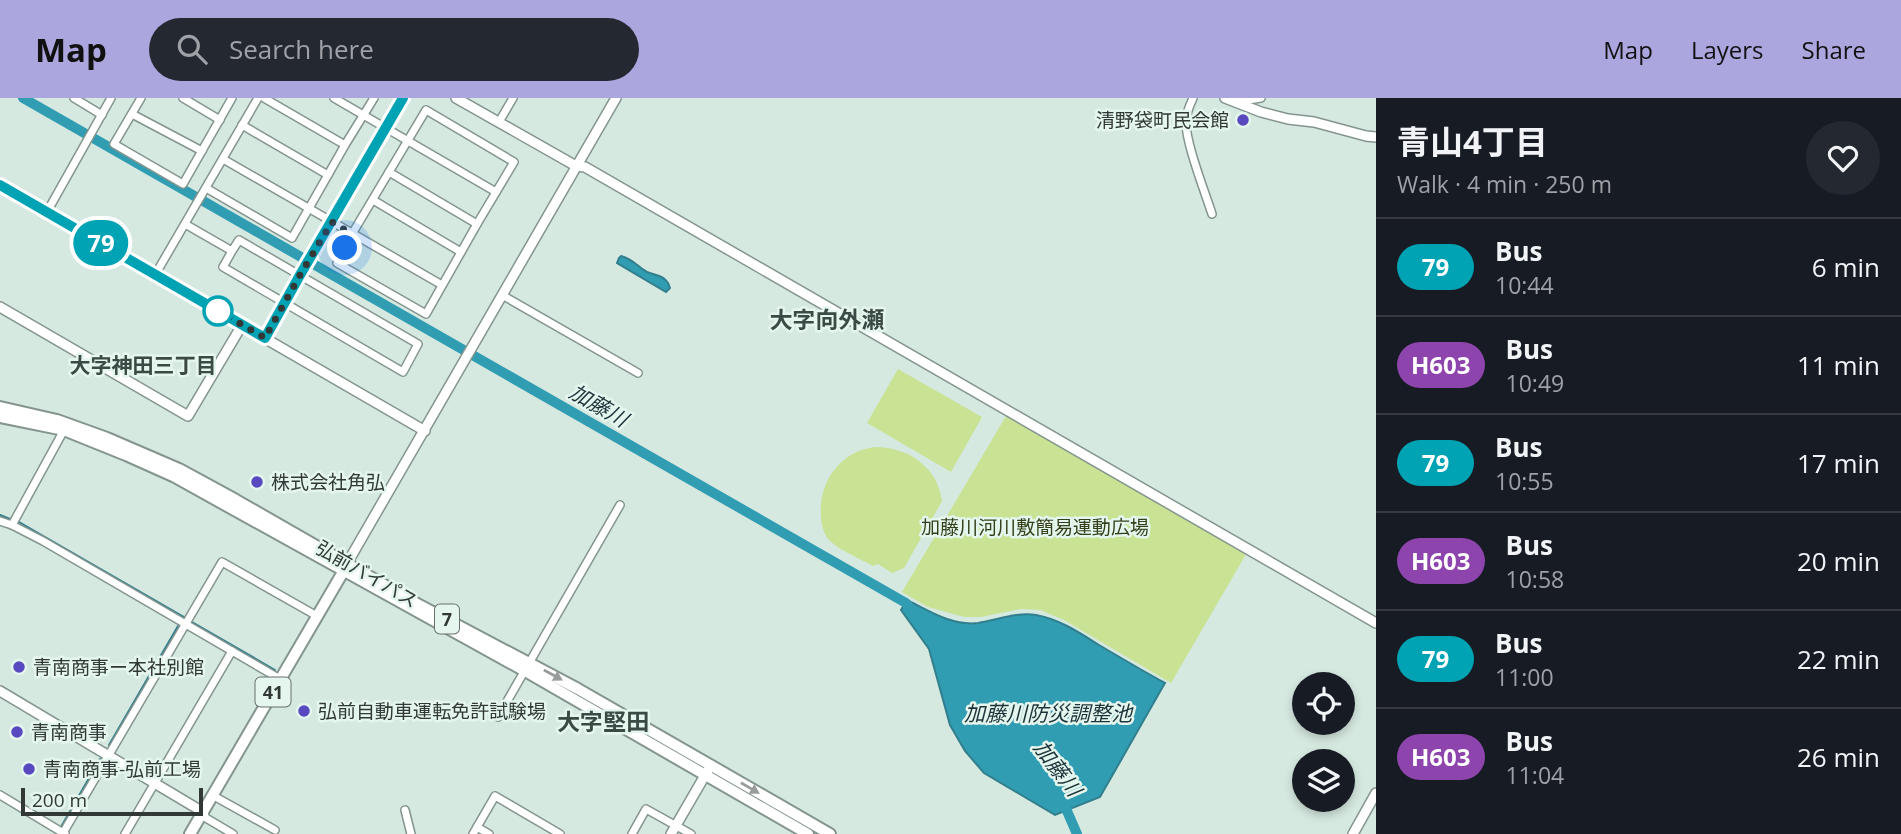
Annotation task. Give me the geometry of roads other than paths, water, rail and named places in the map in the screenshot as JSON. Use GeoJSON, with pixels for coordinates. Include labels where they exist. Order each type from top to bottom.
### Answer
{"type":"FeatureCollection","features":[{"type":"Feature","properties":{"kind":"main road"},"geometry":{"type":"LineString","coordinates":[[0,401],[22,406],[54,424]]}},
{"type":"Feature","properties":{"kind":"main road","name":"弘前バイパス"},"geometry":{"type":"LineString","coordinates":[[0,407],[107,438],[178,470],[236,500],[345,568]]}},
{"type":"Feature","properties":{"kind":"main road"},"geometry":{"type":"LineString","coordinates":[[0,419],[54,424]]}},
{"type":"Feature","properties":{"kind":"main road","name":"弘前バイパス"},"geometry":{"type":"LineString","coordinates":[[54,424],[173,476],[421,606],[708,770],[830,834]]}},
{"type":"Feature","properties":{"kind":"main road","name":"41"},"geometry":{"type":"LineString","coordinates":[[190,834],[345,568]]}},
{"type":"Feature","properties":{"kind":"main road","name":"弘前バイパス"},"geometry":{"type":"LineString","coordinates":[[708,770],[807,834]]}},
{"type":"Feature","properties":{"kind":"street"},"geometry":{"type":"LineString","coordinates":[[74,98],[85,101],[102,114]]}},
{"type":"Feature","properties":{"kind":"street"},"geometry":{"type":"LineString","coordinates":[[47,212],[111,98]]}},
{"type":"Feature","properties":{"kind":"street"},"geometry":{"type":"LineString","coordinates":[[141,98],[114,144],[183,184],[232,98]]}},
{"type":"Feature","properties":{"kind":"street"},"geometry":{"type":"LineString","coordinates":[[183,98],[220,120]]}},
{"type":"Feature","properties":{"kind":"street"},"geometry":{"type":"LineString","coordinates":[[155,275],[258,98]]}},
{"type":"Feature","properties":{"kind":"street"},"geometry":{"type":"LineString","coordinates":[[264,98],[345,145]]}},
{"type":"Feature","properties":{"kind":"street"},"geometry":{"type":"LineString","coordinates":[[334,98],[496,192]]}},
{"type":"Feature","properties":{"kind":"street"},"geometry":{"type":"LineString","coordinates":[[204,190],[292,238],[374,98]]}},
{"type":"Feature","properties":{"kind":"street"},"geometry":{"type":"LineString","coordinates":[[265,338],[403,98]]}},
{"type":"Feature","properties":{"kind":"street"},"geometry":{"type":"LineString","coordinates":[[456,98],[576,166],[585,167],[1376,623]]}},
{"type":"Feature","properties":{"kind":"street"},"geometry":{"type":"LineString","coordinates":[[499,122],[513,98]]}},
{"type":"Feature","properties":{"kind":"street"},"geometry":{"type":"LineString","coordinates":[[345,568],[616,98]]}},
{"type":"Feature","properties":{"kind":"street"},"geometry":{"type":"LineString","coordinates":[[1193,98],[1186,117],[1186,126],[1212,214]]}},
{"type":"Feature","properties":{"kind":"street"},"geometry":{"type":"LineString","coordinates":[[1225,98],[1288,119],[1314,122],[1376,137]]}},
{"type":"Feature","properties":{"kind":"street"},"geometry":{"type":"LineString","coordinates":[[1235,102],[1261,98]]}},
{"type":"Feature","properties":{"kind":"street"},"geometry":{"type":"LineString","coordinates":[[425,110],[514,162],[425,314],[337,263],[389,172],[425,110]]}},
{"type":"Feature","properties":{"kind":"street"},"geometry":{"type":"LineString","coordinates":[[132,114],[202,151]]}},
{"type":"Feature","properties":{"kind":"street"},"geometry":{"type":"LineString","coordinates":[[242,125],[328,175]]}},
{"type":"Feature","properties":{"kind":"street"},"geometry":{"type":"LineString","coordinates":[[222,159],[442,285]]}},
{"type":"Feature","properties":{"kind":"street"},"geometry":{"type":"LineString","coordinates":[[389,172],[477,224]]}},
{"type":"Feature","properties":{"kind":"street"},"geometry":{"type":"LineString","coordinates":[[0,185],[425,431]]}},
{"type":"Feature","properties":{"kind":"street"},"geometry":{"type":"LineString","coordinates":[[373,200],[461,252]]}},
{"type":"Feature","properties":{"kind":"street"},"geometry":{"type":"LineString","coordinates":[[185,224],[232,251]]}},
{"type":"Feature","properties":{"kind":"street"},"geometry":{"type":"LineString","coordinates":[[239,240],[302,271],[418,344],[403,372],[223,268],[239,240]]}},
{"type":"Feature","properties":{"kind":"street"},"geometry":{"type":"LineString","coordinates":[[502,295],[638,373]]}},
{"type":"Feature","properties":{"kind":"street"},"geometry":{"type":"LineString","coordinates":[[0,307],[188,416],[242,325]]}},
{"type":"Feature","properties":{"kind":"street"},"geometry":{"type":"LineString","coordinates":[[12,525],[64,430]]}},
{"type":"Feature","properties":{"kind":"street"},"geometry":{"type":"LineString","coordinates":[[498,718],[620,505]]}},
{"type":"Feature","properties":{"kind":"street"},"geometry":{"type":"LineString","coordinates":[[0,521],[43,541],[280,679]]}},
{"type":"Feature","properties":{"kind":"street"},"geometry":{"type":"LineString","coordinates":[[0,795],[64,833],[222,562],[317,616]]}},
{"type":"Feature","properties":{"kind":"street"},"geometry":{"type":"LineString","coordinates":[[125,834],[232,651]]}},
{"type":"Feature","properties":{"kind":"street"},"geometry":{"type":"LineString","coordinates":[[0,691],[203,812],[206,818],[233,834]]}},
{"type":"Feature","properties":{"kind":"street"},"geometry":{"type":"LineString","coordinates":[[674,830],[708,770]]}},
{"type":"Feature","properties":{"kind":"street"},"geometry":{"type":"LineString","coordinates":[[1353,834],[1376,793]]}},
{"type":"Feature","properties":{"kind":"street"},"geometry":{"type":"LineString","coordinates":[[212,795],[275,830]]}},
{"type":"Feature","properties":{"kind":"street"},"geometry":{"type":"LineString","coordinates":[[489,834],[475,830],[495,796],[560,834]]}},
{"type":"Feature","properties":{"kind":"street"},"geometry":{"type":"LineString","coordinates":[[632,834],[646,809],[674,830],[691,834]]}},
{"type":"Feature","properties":{"kind":"street"},"geometry":{"type":"LineString","coordinates":[[405,810],[411,834]]}},
{"type":"Feature","properties":{"kind":"water"},"geometry":{"type":"Polygon","coordinates":[[[621,256],[630,259],[647,272],[664,278],[670,288],[666,292],[617,263],[621,256]]]}},
{"type":"Feature","properties":{"kind":"water","name":"加藤川防災調整池"},"geometry":{"type":"Polygon","coordinates":[[[907,600],[941,617],[959,622],[978,623],[1021,615],[1045,617],[1069,627],[1165,683],[1100,797],[1055,815],[984,773],[965,751],[950,725],[929,649],[901,610],[907,600]]]}},
{"type":"Feature","properties":{"kind":"waterway","name":"加藤川"},"geometry":{"type":"LineString","coordinates":[[23,98],[906,603],[913,613]]}},
{"type":"Feature","properties":{"kind":"waterway"},"geometry":{"type":"LineString","coordinates":[[0,515],[10,519]]}},
{"type":"Feature","properties":{"kind":"waterway"},"geometry":{"type":"LineString","coordinates":[[19,522],[184,617]]}},
{"type":"Feature","properties":{"kind":"waterway"},"geometry":{"type":"LineString","coordinates":[[192,622],[275,670]]}},
{"type":"Feature","properties":{"kind":"waterway"},"geometry":{"type":"LineString","coordinates":[[109,745],[178,626]]}},
{"type":"Feature","properties":{"kind":"waterway"},"geometry":{"type":"LineString","coordinates":[[61,827],[100,759]]}},
{"type":"Feature","properties":{"kind":"waterway","name":"加藤川"},"geometry":{"type":"LineString","coordinates":[[1058,800],[1067,811],[1077,834]]}},
{"type":"Feature","properties":{"kind":"place","name":"清野袋町民会館"},"geometry":{"type":"Point","coordinates":[1243,120]}},
{"type":"Feature","properties":{"kind":"place","name":"株式会社角弘"},"geometry":{"type":"Point","coordinates":[257,482]}},
{"type":"Feature","properties":{"kind":"place","name":"青南商事ー本社別館"},"geometry":{"type":"Point","coordinates":[19,667]}},
{"type":"Feature","properties":{"kind":"place","name":"弘前自動車運転免許試験場"},"geometry":{"type":"Point","coordinates":[304,711]}},
{"type":"Feature","properties":{"kind":"place","name":"青南商事"},"geometry":{"type":"Point","coordinates":[17,732]}},
{"type":"Feature","properties":{"kind":"place","name":"青南商事-弘前工場"},"geometry":{"type":"Point","coordinates":[29,769]}},
{"type":"Feature","properties":{"kind":"district","name":"大字向外瀬"},"geometry":{"type":"Point","coordinates":[827,319]}},
{"type":"Feature","properties":{"kind":"district","name":"大字神田三丁目"},"geometry":{"type":"Point","coordinates":[143,365]}},
{"type":"Feature","properties":{"kind":"district","name":"大字堅田"},"geometry":{"type":"Point","coordinates":[603,721]}},
{"type":"Feature","properties":{"kind":"park label","name":"加藤川河川敷簡易運動広場"},"geometry":{"type":"Point","coordinates":[1035,527]}}]}
